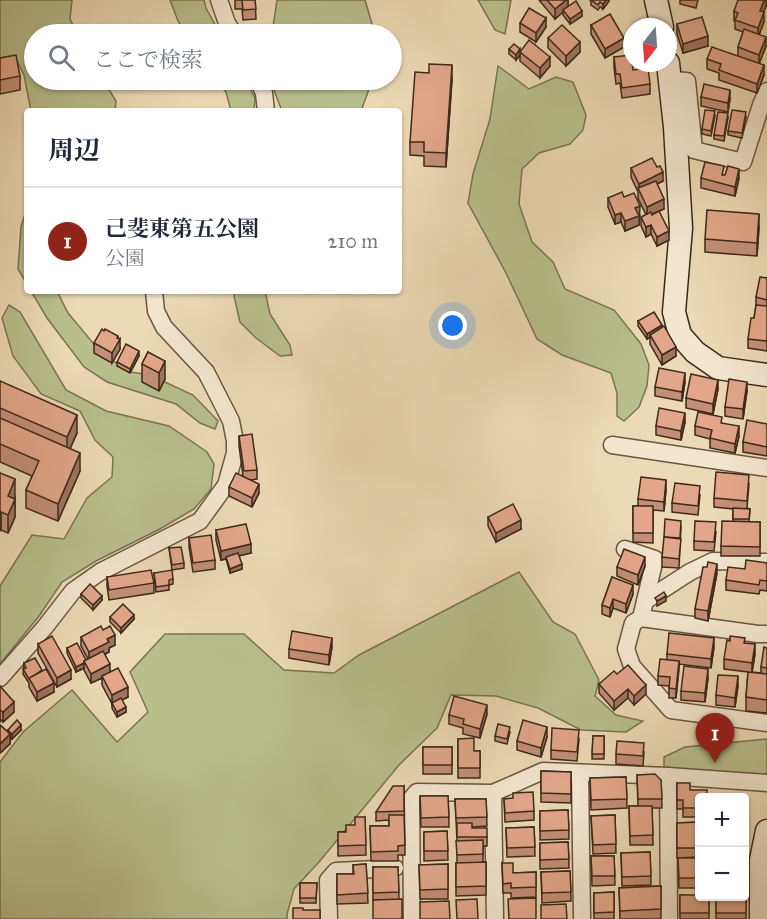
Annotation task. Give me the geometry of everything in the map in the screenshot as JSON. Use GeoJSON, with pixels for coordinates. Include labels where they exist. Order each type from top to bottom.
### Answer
{"type":"FeatureCollection","features":[{"type":"Feature","properties":{"kind":"street"},"geometry":{"type":"LineString","coordinates":[[219,0],[228,24]]}},
{"type":"Feature","properties":{"kind":"street"},"geometry":{"type":"LineString","coordinates":[[656,0],[660,18]]}},
{"type":"Feature","properties":{"kind":"street"},"geometry":{"type":"LineString","coordinates":[[669,72],[681,228],[674,312],[680,335],[695,352],[718,368],[767,375]]}},
{"type":"Feature","properties":{"kind":"street"},"geometry":{"type":"LineString","coordinates":[[671,72],[687,81],[694,150],[743,162],[767,92]]}},
{"type":"Feature","properties":{"kind":"street"},"geometry":{"type":"LineString","coordinates":[[263,90],[266,108]]}},
{"type":"Feature","properties":{"kind":"street"},"geometry":{"type":"LineString","coordinates":[[0,678],[73,591],[100,572],[200,521],[226,485],[235,453],[231,421],[206,372],[164,327],[156,311],[154,294]]}},
{"type":"Feature","properties":{"kind":"street"},"geometry":{"type":"LineString","coordinates":[[612,445],[767,468]]}},
{"type":"Feature","properties":{"kind":"street"},"geometry":{"type":"LineString","coordinates":[[626,549],[655,559],[643,609]]}},
{"type":"Feature","properties":{"kind":"street"},"geometry":{"type":"LineString","coordinates":[[767,562],[713,561],[690,572],[643,609],[633,623],[626,649],[632,666],[671,710],[767,723]]}},
{"type":"Feature","properties":{"kind":"street"},"geometry":{"type":"LineString","coordinates":[[643,609],[767,634]]}},
{"type":"Feature","properties":{"kind":"street"},"geometry":{"type":"LineString","coordinates":[[412,919],[411,799],[417,792],[493,793],[543,771],[767,783]]}},
{"type":"Feature","properties":{"kind":"street"},"geometry":{"type":"LineString","coordinates":[[579,772],[582,919]]}},
{"type":"Feature","properties":{"kind":"street"},"geometry":{"type":"LineString","coordinates":[[668,776],[669,919]]}},
{"type":"Feature","properties":{"kind":"street"},"geometry":{"type":"LineString","coordinates":[[493,793],[495,919]]}},
{"type":"Feature","properties":{"kind":"street"},"geometry":{"type":"LineString","coordinates":[[761,919],[762,860],[767,831]]}},
{"type":"Feature","properties":{"kind":"street"},"geometry":{"type":"LineString","coordinates":[[329,919],[328,880],[336,871],[411,867]]}},
{"type":"Feature","properties":{"kind":"green space"},"geometry":{"type":"Polygon","coordinates":[[[0,0],[72,0],[70,19],[72,24],[24,24],[24,75],[14,55],[0,58],[0,0]]]}},
{"type":"Feature","properties":{"kind":"green space"},"geometry":{"type":"Polygon","coordinates":[[[170,0],[204,0],[215,24],[180,24],[170,0]]]}},
{"type":"Feature","properties":{"kind":"green space"},"geometry":{"type":"Polygon","coordinates":[[[277,0],[365,0],[372,24],[273,24],[277,0]]]}},
{"type":"Feature","properties":{"kind":"green space"},"geometry":{"type":"Polygon","coordinates":[[[478,0],[511,0],[505,34],[495,30],[478,0]]]}},
{"type":"Feature","properties":{"kind":"green space"},"geometry":{"type":"Polygon","coordinates":[[[498,66],[529,89],[556,77],[573,82],[586,115],[583,130],[570,144],[539,153],[522,169],[519,204],[532,242],[553,262],[565,289],[614,310],[641,344],[649,365],[647,386],[639,407],[624,421],[617,416],[617,393],[611,373],[562,355],[537,339],[506,273],[468,203],[473,174],[490,119],[498,66]]]}},
{"type":"Feature","properties":{"kind":"green space"},"geometry":{"type":"Polygon","coordinates":[[[27,90],[109,90],[116,101],[115,108],[30,108],[27,90]]]}},
{"type":"Feature","properties":{"kind":"green space"},"geometry":{"type":"Polygon","coordinates":[[[224,90],[251,90],[255,98],[254,108],[230,108],[224,90]]]}},
{"type":"Feature","properties":{"kind":"green space"},"geometry":{"type":"Polygon","coordinates":[[[274,90],[368,90],[362,108],[281,108],[274,90]]]}},
{"type":"Feature","properties":{"kind":"green space"},"geometry":{"type":"Polygon","coordinates":[[[24,218],[24,279],[18,269],[21,227],[24,218]]]}},
{"type":"Feature","properties":{"kind":"green space"},"geometry":{"type":"Polygon","coordinates":[[[33,294],[58,294],[68,313],[103,355],[131,372],[150,375],[193,395],[218,421],[215,429],[200,423],[176,404],[107,382],[84,367],[47,318],[33,294]]]}},
{"type":"Feature","properties":{"kind":"green space"},"geometry":{"type":"Polygon","coordinates":[[[234,294],[266,294],[270,314],[290,345],[292,355],[280,356],[256,338],[240,322],[234,294]]]}},
{"type":"Feature","properties":{"kind":"green space"},"geometry":{"type":"Polygon","coordinates":[[[9,305],[20,312],[66,390],[106,411],[169,426],[207,452],[214,464],[211,489],[194,509],[96,561],[62,582],[39,616],[0,664],[0,586],[32,535],[64,539],[87,498],[112,477],[113,457],[95,440],[80,411],[41,394],[13,356],[2,318],[9,305]]]}},
{"type":"Feature","properties":{"kind":"green space"},"geometry":{"type":"Polygon","coordinates":[[[519,572],[553,622],[575,634],[599,680],[595,696],[616,715],[643,721],[626,732],[581,730],[538,708],[496,696],[451,695],[437,728],[399,765],[294,889],[287,919],[0,919],[0,762],[23,732],[72,690],[117,742],[148,712],[130,672],[165,634],[244,634],[284,670],[334,673],[359,655],[519,572]]]}},
{"type":"Feature","properties":{"kind":"green space"},"geometry":{"type":"Polygon","coordinates":[[[767,739],[767,775],[664,769],[664,757],[685,747],[767,739]]]}},
{"type":"Feature","properties":{"kind":"building"},"geometry":{"type":"Polygon","coordinates":[[[242,0],[255,0],[256,9],[243,10],[242,0]]]}},
{"type":"Feature","properties":{"kind":"building"},"geometry":{"type":"Polygon","coordinates":[[[547,0],[566,0],[555,9],[547,0]]]}},
{"type":"Feature","properties":{"kind":"building"},"geometry":{"type":"Polygon","coordinates":[[[591,0],[606,0],[603,4],[600,2],[598,5],[591,0]]]}},
{"type":"Feature","properties":{"kind":"building"},"geometry":{"type":"Polygon","coordinates":[[[738,0],[764,0],[760,11],[764,12],[758,28],[735,20],[738,13],[734,11],[738,0]]]}},
{"type":"Feature","properties":{"kind":"building"},"geometry":{"type":"Polygon","coordinates":[[[576,1],[582,11],[570,19],[563,10],[576,1]]]}},
{"type":"Feature","properties":{"kind":"building"},"geometry":{"type":"Polygon","coordinates":[[[529,8],[546,18],[536,33],[520,23],[529,8]]]}},
{"type":"Feature","properties":{"kind":"building"},"geometry":{"type":"Polygon","coordinates":[[[610,14],[623,39],[605,49],[591,25],[610,14]]]}},
{"type":"Feature","properties":{"kind":"building"},"geometry":{"type":"Polygon","coordinates":[[[702,17],[708,36],[683,44],[677,24],[702,17]]]}},
{"type":"Feature","properties":{"kind":"building"},"geometry":{"type":"Polygon","coordinates":[[[562,25],[580,42],[566,56],[548,38],[562,25]]]}},
{"type":"Feature","properties":{"kind":"building"},"geometry":{"type":"Polygon","coordinates":[[[744,29],[766,37],[759,55],[738,47],[744,29]]]}},
{"type":"Feature","properties":{"kind":"building"},"geometry":{"type":"Polygon","coordinates":[[[529,40],[550,57],[540,68],[520,52],[529,40]]]}},
{"type":"Feature","properties":{"kind":"building"},"geometry":{"type":"Polygon","coordinates":[[[514,44],[520,49],[516,55],[509,49],[514,44]]]}},
{"type":"Feature","properties":{"kind":"building"},"geometry":{"type":"Polygon","coordinates":[[[712,47],[764,65],[757,84],[719,70],[721,64],[707,59],[712,47]]]}},
{"type":"Feature","properties":{"kind":"building"},"geometry":{"type":"Polygon","coordinates":[[[16,55],[20,76],[0,80],[0,58],[16,55]]]}},
{"type":"Feature","properties":{"kind":"building"},"geometry":{"type":"Polygon","coordinates":[[[623,56],[623,72],[648,72],[650,84],[622,88],[620,74],[616,74],[614,57],[623,56]]]}},
{"type":"Feature","properties":{"kind":"building"},"geometry":{"type":"Polygon","coordinates":[[[429,64],[452,65],[446,153],[424,152],[424,142],[410,142],[415,72],[429,73],[429,64]]]}},
{"type":"Feature","properties":{"kind":"building"},"geometry":{"type":"Polygon","coordinates":[[[704,84],[730,90],[728,103],[701,97],[704,84]]]}},
{"type":"Feature","properties":{"kind":"building"},"geometry":{"type":"Polygon","coordinates":[[[705,110],[715,111],[711,131],[702,129],[705,110]]]}},
{"type":"Feature","properties":{"kind":"building"},"geometry":{"type":"Polygon","coordinates":[[[732,110],[746,112],[742,133],[728,131],[732,110]]]}},
{"type":"Feature","properties":{"kind":"building"},"geometry":{"type":"Polygon","coordinates":[[[718,112],[728,113],[724,136],[714,135],[718,112]]]}},
{"type":"Feature","properties":{"kind":"building"},"geometry":{"type":"Polygon","coordinates":[[[652,158],[663,172],[639,184],[631,168],[652,158]]]}},
{"type":"Feature","properties":{"kind":"building"},"geometry":{"type":"Polygon","coordinates":[[[705,162],[724,166],[722,175],[725,175],[728,166],[739,169],[735,187],[701,178],[705,162]]]}},
{"type":"Feature","properties":{"kind":"building"},"geometry":{"type":"Polygon","coordinates":[[[656,181],[664,199],[647,207],[638,188],[656,181]]]}},
{"type":"Feature","properties":{"kind":"building"},"geometry":{"type":"Polygon","coordinates":[[[622,192],[624,197],[634,193],[640,206],[635,208],[639,216],[625,221],[621,213],[615,215],[608,198],[622,192]]]}},
{"type":"Feature","properties":{"kind":"building"},"geometry":{"type":"Polygon","coordinates":[[[707,210],[759,214],[757,243],[705,239],[707,210]]]}},
{"type":"Feature","properties":{"kind":"building"},"geometry":{"type":"Polygon","coordinates":[[[659,211],[669,231],[657,237],[651,225],[646,227],[641,217],[659,211]]]}},
{"type":"Feature","properties":{"kind":"building"},"geometry":{"type":"Polygon","coordinates":[[[760,277],[767,278],[767,300],[756,297],[760,277]]]}},
{"type":"Feature","properties":{"kind":"building"},"geometry":{"type":"Polygon","coordinates":[[[756,305],[767,306],[767,341],[748,339],[751,318],[754,318],[756,305]]]}},
{"type":"Feature","properties":{"kind":"building"},"geometry":{"type":"Polygon","coordinates":[[[654,312],[662,325],[647,334],[638,321],[654,312]]]}},
{"type":"Feature","properties":{"kind":"building"},"geometry":{"type":"Polygon","coordinates":[[[664,326],[676,347],[662,355],[650,335],[664,326]]]}},
{"type":"Feature","properties":{"kind":"building"},"geometry":{"type":"Polygon","coordinates":[[[102,329],[120,339],[112,353],[94,343],[102,329]]]}},
{"type":"Feature","properties":{"kind":"building"},"geometry":{"type":"Polygon","coordinates":[[[126,344],[139,351],[130,369],[117,362],[126,344]]]}},
{"type":"Feature","properties":{"kind":"building"},"geometry":{"type":"Polygon","coordinates":[[[148,352],[165,361],[159,373],[142,364],[148,352]]]}},
{"type":"Feature","properties":{"kind":"building"},"geometry":{"type":"Polygon","coordinates":[[[659,368],[685,373],[682,392],[655,387],[659,368]]]}},
{"type":"Feature","properties":{"kind":"building"},"geometry":{"type":"Polygon","coordinates":[[[691,374],[718,380],[713,404],[686,398],[691,374]]]}},
{"type":"Feature","properties":{"kind":"building"},"geometry":{"type":"Polygon","coordinates":[[[729,379],[747,382],[743,409],[725,407],[729,379]]]}},
{"type":"Feature","properties":{"kind":"building"},"geometry":{"type":"Polygon","coordinates":[[[0,381],[77,415],[67,437],[0,408],[0,381]]]}},
{"type":"Feature","properties":{"kind":"building"},"geometry":{"type":"Polygon","coordinates":[[[659,408],[685,413],[681,431],[656,426],[659,408]]]}},
{"type":"Feature","properties":{"kind":"building"},"geometry":{"type":"Polygon","coordinates":[[[698,412],[722,417],[721,423],[739,426],[735,444],[710,438],[712,430],[695,426],[698,412]]]}},
{"type":"Feature","properties":{"kind":"building"},"geometry":{"type":"Polygon","coordinates":[[[0,418],[80,453],[58,504],[26,490],[39,461],[0,444],[0,418]]]}},
{"type":"Feature","properties":{"kind":"building"},"geometry":{"type":"Polygon","coordinates":[[[747,420],[767,424],[767,447],[743,442],[747,420]]]}},
{"type":"Feature","properties":{"kind":"building"},"geometry":{"type":"Polygon","coordinates":[[[252,434],[257,470],[244,471],[239,436],[252,434]]]}},
{"type":"Feature","properties":{"kind":"building"},"geometry":{"type":"Polygon","coordinates":[[[716,472],[749,475],[747,501],[714,498],[716,472]]]}},
{"type":"Feature","properties":{"kind":"building"},"geometry":{"type":"Polygon","coordinates":[[[0,473],[15,479],[8,496],[15,499],[8,515],[0,513],[0,473]]]}},
{"type":"Feature","properties":{"kind":"building"},"geometry":{"type":"Polygon","coordinates":[[[236,473],[259,484],[252,498],[229,487],[236,473]]]}},
{"type":"Feature","properties":{"kind":"building"},"geometry":{"type":"Polygon","coordinates":[[[641,477],[666,480],[664,502],[638,499],[641,477]]]}},
{"type":"Feature","properties":{"kind":"building"},"geometry":{"type":"Polygon","coordinates":[[[675,483],[700,486],[698,506],[672,503],[675,483]]]}},
{"type":"Feature","properties":{"kind":"building"},"geometry":{"type":"Polygon","coordinates":[[[513,504],[521,520],[496,533],[488,517],[513,504]]]}},
{"type":"Feature","properties":{"kind":"building"},"geometry":{"type":"Polygon","coordinates":[[[633,506],[653,506],[653,533],[633,533],[633,506]]]}},
{"type":"Feature","properties":{"kind":"building"},"geometry":{"type":"Polygon","coordinates":[[[733,508],[750,509],[749,519],[733,519],[733,508]]]}},
{"type":"Feature","properties":{"kind":"building"},"geometry":{"type":"Polygon","coordinates":[[[665,519],[681,521],[680,538],[664,537],[665,519]]]}},
{"type":"Feature","properties":{"kind":"building"},"geometry":{"type":"Polygon","coordinates":[[[695,521],[716,522],[714,542],[694,541],[695,521]]]}},
{"type":"Feature","properties":{"kind":"building"},"geometry":{"type":"Polygon","coordinates":[[[722,521],[760,522],[760,547],[721,546],[722,521]]]}},
{"type":"Feature","properties":{"kind":"building"},"geometry":{"type":"Polygon","coordinates":[[[246,524],[251,544],[221,551],[216,530],[246,524]]]}},
{"type":"Feature","properties":{"kind":"building"},"geometry":{"type":"Polygon","coordinates":[[[211,535],[215,560],[193,563],[189,538],[211,535]]]}},
{"type":"Feature","properties":{"kind":"building"},"geometry":{"type":"Polygon","coordinates":[[[664,537],[681,539],[679,559],[662,557],[664,537]]]}},
{"type":"Feature","properties":{"kind":"building"},"geometry":{"type":"Polygon","coordinates":[[[181,547],[184,563],[172,565],[169,548],[181,547]]]}},
{"type":"Feature","properties":{"kind":"building"},"geometry":{"type":"Polygon","coordinates":[[[624,549],[645,557],[638,575],[617,567],[624,549]]]}},
{"type":"Feature","properties":{"kind":"building"},"geometry":{"type":"Polygon","coordinates":[[[238,553],[242,564],[230,569],[226,557],[238,553]]]}},
{"type":"Feature","properties":{"kind":"building"},"geometry":{"type":"Polygon","coordinates":[[[746,560],[767,563],[767,581],[760,580],[759,585],[726,580],[728,567],[745,569],[746,560]]]}},
{"type":"Feature","properties":{"kind":"building"},"geometry":{"type":"Polygon","coordinates":[[[708,562],[717,564],[708,611],[695,609],[703,567],[707,567],[708,562]]]}},
{"type":"Feature","properties":{"kind":"building"},"geometry":{"type":"Polygon","coordinates":[[[151,570],[154,583],[109,590],[107,577],[151,570]]]}},
{"type":"Feature","properties":{"kind":"building"},"geometry":{"type":"Polygon","coordinates":[[[172,570],[173,579],[169,580],[169,585],[156,587],[154,573],[172,570]]]}},
{"type":"Feature","properties":{"kind":"building"},"geometry":{"type":"Polygon","coordinates":[[[612,577],[633,585],[626,604],[613,599],[610,608],[602,605],[612,577]]]}},
{"type":"Feature","properties":{"kind":"building"},"geometry":{"type":"Polygon","coordinates":[[[90,584],[102,596],[93,605],[81,594],[90,584]]]}},
{"type":"Feature","properties":{"kind":"building"},"geometry":{"type":"Polygon","coordinates":[[[664,592],[666,596],[657,601],[655,598],[664,592]]]}},
{"type":"Feature","properties":{"kind":"building"},"geometry":{"type":"Polygon","coordinates":[[[123,604],[134,615],[121,628],[110,617],[123,604]]]}},
{"type":"Feature","properties":{"kind":"building"},"geometry":{"type":"Polygon","coordinates":[[[101,626],[103,630],[110,626],[115,635],[107,639],[109,642],[89,652],[81,637],[101,626]]]}},
{"type":"Feature","properties":{"kind":"building"},"geometry":{"type":"Polygon","coordinates":[[[292,631],[332,638],[329,655],[289,649],[292,631]]]}},
{"type":"Feature","properties":{"kind":"building"},"geometry":{"type":"Polygon","coordinates":[[[669,633],[714,638],[711,659],[667,654],[669,633]]]}},
{"type":"Feature","properties":{"kind":"building"},"geometry":{"type":"Polygon","coordinates":[[[52,636],[71,670],[57,678],[38,644],[52,636]]]}},
{"type":"Feature","properties":{"kind":"building"},"geometry":{"type":"Polygon","coordinates":[[[730,636],[745,638],[744,643],[755,644],[752,663],[724,659],[727,640],[730,641],[730,636]]]}},
{"type":"Feature","properties":{"kind":"building"},"geometry":{"type":"Polygon","coordinates":[[[77,643],[86,660],[76,667],[67,648],[77,643]]]}},
{"type":"Feature","properties":{"kind":"building"},"geometry":{"type":"Polygon","coordinates":[[[764,647],[767,648],[767,668],[761,667],[764,647]]]}},
{"type":"Feature","properties":{"kind":"building"},"geometry":{"type":"Polygon","coordinates":[[[103,651],[110,664],[91,674],[84,661],[103,651]]]}},
{"type":"Feature","properties":{"kind":"building"},"geometry":{"type":"Polygon","coordinates":[[[35,658],[42,670],[29,679],[23,669],[26,668],[24,663],[35,658]]]}},
{"type":"Feature","properties":{"kind":"building"},"geometry":{"type":"Polygon","coordinates":[[[660,659],[679,661],[676,689],[669,688],[670,677],[658,676],[660,659]]]}},
{"type":"Feature","properties":{"kind":"building"},"geometry":{"type":"Polygon","coordinates":[[[628,665],[646,685],[634,696],[628,689],[614,701],[599,684],[614,671],[617,674],[628,665]]]}},
{"type":"Feature","properties":{"kind":"building"},"geometry":{"type":"Polygon","coordinates":[[[684,666],[708,669],[705,693],[681,691],[684,666]]]}},
{"type":"Feature","properties":{"kind":"building"},"geometry":{"type":"Polygon","coordinates":[[[118,668],[128,687],[112,695],[102,676],[118,668]]]}},
{"type":"Feature","properties":{"kind":"building"},"geometry":{"type":"Polygon","coordinates":[[[46,669],[54,683],[37,692],[29,678],[46,669]]]}},
{"type":"Feature","properties":{"kind":"building"},"geometry":{"type":"Polygon","coordinates":[[[748,672],[767,674],[767,700],[746,697],[748,672]]]}},
{"type":"Feature","properties":{"kind":"building"},"geometry":{"type":"Polygon","coordinates":[[[718,675],[738,676],[735,698],[716,695],[718,675]]]}},
{"type":"Feature","properties":{"kind":"building"},"geometry":{"type":"Polygon","coordinates":[[[0,686],[14,702],[3,712],[0,710],[0,686]]]}},
{"type":"Feature","properties":{"kind":"building"},"geometry":{"type":"Polygon","coordinates":[[[454,696],[487,705],[480,729],[463,724],[464,719],[449,715],[454,696]]]}},
{"type":"Feature","properties":{"kind":"building"},"geometry":{"type":"Polygon","coordinates":[[[121,698],[126,707],[117,712],[112,703],[121,698]]]}},
{"type":"Feature","properties":{"kind":"building"},"geometry":{"type":"Polygon","coordinates":[[[17,720],[21,725],[12,734],[8,730],[17,720]]]}},
{"type":"Feature","properties":{"kind":"building"},"geometry":{"type":"Polygon","coordinates":[[[523,720],[547,727],[541,748],[517,741],[523,720]]]}},
{"type":"Feature","properties":{"kind":"building"},"geometry":{"type":"Polygon","coordinates":[[[498,724],[510,727],[507,739],[495,736],[498,724]]]}},
{"type":"Feature","properties":{"kind":"building"},"geometry":{"type":"Polygon","coordinates":[[[0,725],[10,734],[0,744],[0,725]]]}},
{"type":"Feature","properties":{"kind":"building"},"geometry":{"type":"Polygon","coordinates":[[[552,728],[579,730],[577,752],[551,750],[552,728]]]}},
{"type":"Feature","properties":{"kind":"building"},"geometry":{"type":"Polygon","coordinates":[[[593,736],[604,736],[604,754],[592,754],[593,736]]]}},
{"type":"Feature","properties":{"kind":"building"},"geometry":{"type":"Polygon","coordinates":[[[474,738],[474,751],[480,751],[480,768],[458,768],[458,739],[474,738]]]}},
{"type":"Feature","properties":{"kind":"building"},"geometry":{"type":"Polygon","coordinates":[[[617,741],[644,743],[643,756],[616,754],[617,741]]]}},
{"type":"Feature","properties":{"kind":"building"},"geometry":{"type":"Polygon","coordinates":[[[423,747],[452,747],[452,765],[423,765],[423,747]]]}},
{"type":"Feature","properties":{"kind":"building"},"geometry":{"type":"Polygon","coordinates":[[[541,771],[571,772],[571,794],[541,793],[541,771]]]}},
{"type":"Feature","properties":{"kind":"building"},"geometry":{"type":"Polygon","coordinates":[[[655,774],[661,780],[662,799],[638,799],[637,775],[655,774]]]}},
{"type":"Feature","properties":{"kind":"building"},"geometry":{"type":"Polygon","coordinates":[[[626,777],[627,799],[591,800],[590,778],[626,777]]]}},
{"type":"Feature","properties":{"kind":"building"},"geometry":{"type":"Polygon","coordinates":[[[677,783],[690,783],[690,790],[707,790],[707,793],[695,793],[695,808],[683,808],[683,800],[677,800],[677,783]]]}},
{"type":"Feature","properties":{"kind":"building"},"geometry":{"type":"Polygon","coordinates":[[[393,786],[404,786],[404,811],[376,812],[393,786]]]}},
{"type":"Feature","properties":{"kind":"building"},"geometry":{"type":"Polygon","coordinates":[[[533,792],[534,811],[505,813],[504,799],[513,798],[513,793],[533,792]]]}},
{"type":"Feature","properties":{"kind":"building"},"geometry":{"type":"Polygon","coordinates":[[[420,796],[448,796],[449,817],[421,818],[420,796]]]}},
{"type":"Feature","properties":{"kind":"building"},"geometry":{"type":"Polygon","coordinates":[[[455,799],[486,799],[487,817],[456,818],[455,799]]]}},
{"type":"Feature","properties":{"kind":"building"},"geometry":{"type":"Polygon","coordinates":[[[629,806],[652,806],[653,835],[630,836],[629,806]]]}},
{"type":"Feature","properties":{"kind":"building"},"geometry":{"type":"Polygon","coordinates":[[[568,810],[569,830],[540,831],[540,811],[568,810]]]}},
{"type":"Feature","properties":{"kind":"building"},"geometry":{"type":"Polygon","coordinates":[[[389,815],[404,815],[405,845],[398,846],[398,851],[371,852],[370,826],[389,826],[389,815]]]}},
{"type":"Feature","properties":{"kind":"building"},"geometry":{"type":"Polygon","coordinates":[[[615,815],[616,844],[593,845],[591,816],[615,815]]]}},
{"type":"Feature","properties":{"kind":"building"},"geometry":{"type":"Polygon","coordinates":[[[355,817],[365,817],[366,845],[338,846],[338,832],[346,832],[346,825],[355,825],[355,817]]]}},
{"type":"Feature","properties":{"kind":"building"},"geometry":{"type":"Polygon","coordinates":[[[695,822],[695,848],[677,848],[677,823],[695,822]]]}},
{"type":"Feature","properties":{"kind":"building"},"geometry":{"type":"Polygon","coordinates":[[[457,823],[472,823],[472,828],[487,828],[487,837],[457,837],[457,823]]]}},
{"type":"Feature","properties":{"kind":"building"},"geometry":{"type":"Polygon","coordinates":[[[534,827],[535,847],[507,848],[506,828],[534,827]]]}},
{"type":"Feature","properties":{"kind":"building"},"geometry":{"type":"Polygon","coordinates":[[[447,831],[448,851],[424,851],[424,832],[447,831]]]}},
{"type":"Feature","properties":{"kind":"building"},"geometry":{"type":"Polygon","coordinates":[[[483,840],[483,854],[457,855],[456,841],[483,840]]]}},
{"type":"Feature","properties":{"kind":"building"},"geometry":{"type":"Polygon","coordinates":[[[568,842],[569,859],[540,860],[540,843],[568,842]]]}},
{"type":"Feature","properties":{"kind":"building"},"geometry":{"type":"Polygon","coordinates":[[[650,852],[651,876],[622,877],[621,853],[650,852]]]}},
{"type":"Feature","properties":{"kind":"building"},"geometry":{"type":"Polygon","coordinates":[[[591,856],[614,856],[615,876],[592,876],[591,856]]]}},
{"type":"Feature","properties":{"kind":"building"},"geometry":{"type":"Polygon","coordinates":[[[678,858],[695,858],[695,878],[679,878],[678,858]]]}},
{"type":"Feature","properties":{"kind":"building"},"geometry":{"type":"Polygon","coordinates":[[[486,862],[486,886],[456,887],[456,863],[486,862]]]}},
{"type":"Feature","properties":{"kind":"building"},"geometry":{"type":"Polygon","coordinates":[[[502,863],[513,863],[513,873],[536,872],[536,887],[511,888],[511,883],[503,884],[502,863]]]}},
{"type":"Feature","properties":{"kind":"building"},"geometry":{"type":"Polygon","coordinates":[[[366,864],[368,893],[337,895],[337,874],[354,874],[353,865],[366,864]]]}},
{"type":"Feature","properties":{"kind":"building"},"geometry":{"type":"Polygon","coordinates":[[[448,864],[448,889],[420,890],[419,865],[448,864]]]}},
{"type":"Feature","properties":{"kind":"building"},"geometry":{"type":"Polygon","coordinates":[[[373,867],[398,867],[399,892],[373,893],[373,867]]]}},
{"type":"Feature","properties":{"kind":"building"},"geometry":{"type":"Polygon","coordinates":[[[570,871],[571,892],[542,893],[541,872],[570,871]]]}},
{"type":"Feature","properties":{"kind":"building"},"geometry":{"type":"Polygon","coordinates":[[[300,883],[317,883],[316,898],[300,898],[300,883]]]}},
{"type":"Feature","properties":{"kind":"building"},"geometry":{"type":"Polygon","coordinates":[[[661,886],[661,909],[620,911],[619,888],[661,886]]]}},
{"type":"Feature","properties":{"kind":"building"},"geometry":{"type":"Polygon","coordinates":[[[614,892],[614,912],[594,913],[594,893],[614,892]]]}},
{"type":"Feature","properties":{"kind":"building"},"geometry":{"type":"Polygon","coordinates":[[[680,895],[695,895],[695,901],[709,901],[709,913],[680,913],[680,895]]]}},
{"type":"Feature","properties":{"kind":"building"},"geometry":{"type":"Polygon","coordinates":[[[536,898],[536,919],[509,919],[508,899],[536,898]]]}},
{"type":"Feature","properties":{"kind":"building"},"geometry":{"type":"Polygon","coordinates":[[[402,899],[402,919],[373,919],[373,900],[402,899]]]}},
{"type":"Feature","properties":{"kind":"building"},"geometry":{"type":"Polygon","coordinates":[[[477,899],[478,919],[457,919],[456,900],[477,899]]]}},
{"type":"Feature","properties":{"kind":"building"},"geometry":{"type":"Polygon","coordinates":[[[449,901],[450,919],[420,919],[420,902],[449,901]]]}},
{"type":"Feature","properties":{"kind":"building"},"geometry":{"type":"Polygon","coordinates":[[[716,901],[746,901],[746,913],[716,913],[716,901]]]}},
{"type":"Feature","properties":{"kind":"building"},"geometry":{"type":"Polygon","coordinates":[[[566,904],[567,919],[541,919],[541,905],[566,904]]]}},
{"type":"Feature","properties":{"kind":"building"},"geometry":{"type":"Polygon","coordinates":[[[293,908],[320,910],[320,919],[293,919],[293,908]]]}},
{"type":"Feature","properties":{"kind":"place","name":"己斐東第五公園"},"geometry":{"type":"Point","coordinates":[715,763]}}]}
